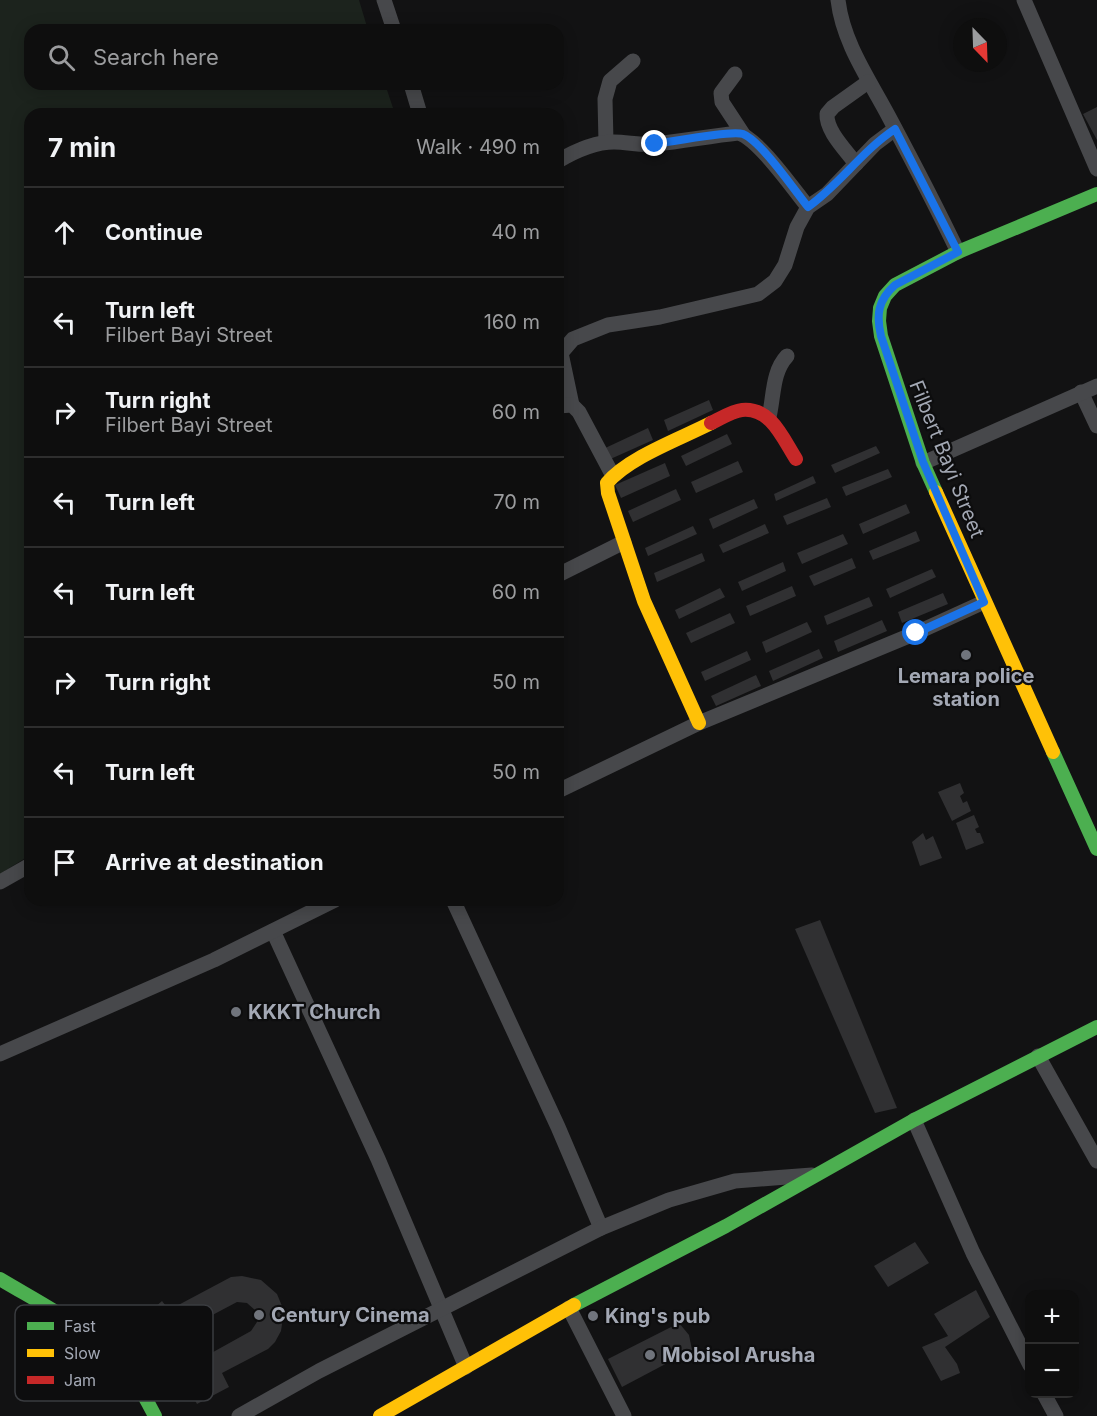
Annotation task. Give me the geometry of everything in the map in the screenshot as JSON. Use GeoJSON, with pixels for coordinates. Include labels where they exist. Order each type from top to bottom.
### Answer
{"type":"FeatureCollection","features":[{"type":"Feature","properties":{"kind":"street"},"geometry":{"type":"LineString","coordinates":[[384,0],[392,24]]}},
{"type":"Feature","properties":{"kind":"street"},"geometry":{"type":"LineString","coordinates":[[838,0],[845,34],[958,252]]}},
{"type":"Feature","properties":{"kind":"street"},"geometry":{"type":"LineString","coordinates":[[1024,0],[1097,170]]}},
{"type":"Feature","properties":{"kind":"street"},"geometry":{"type":"LineString","coordinates":[[606,142],[605,99],[610,81],[633,61]]}},
{"type":"Feature","properties":{"kind":"street"},"geometry":{"type":"LineString","coordinates":[[735,74],[721,93],[722,102],[744,134],[757,145],[808,207]]}},
{"type":"Feature","properties":{"kind":"street"},"geometry":{"type":"LineString","coordinates":[[855,164],[831,130],[826,121],[826,114],[868,82]]}},
{"type":"Feature","properties":{"kind":"street"},"geometry":{"type":"LineString","coordinates":[[413,90],[418,108]]}},
{"type":"Feature","properties":{"kind":"street"},"geometry":{"type":"LineString","coordinates":[[564,350],[573,339],[608,325],[669,315],[758,294],[775,281],[785,265],[797,227],[808,207],[827,194],[875,144],[895,129]]}},
{"type":"Feature","properties":{"kind":"street"},"geometry":{"type":"LineString","coordinates":[[564,158],[577,151],[606,142],[655,144],[744,134]]}},
{"type":"Feature","properties":{"kind":"street","name":"Filbert Bayi Street"},"geometry":{"type":"LineString","coordinates":[[1097,194],[958,252],[895,285],[887,292],[880,305],[877,320],[923,462],[1097,849]]}},
{"type":"Feature","properties":{"kind":"street"},"geometry":{"type":"LineString","coordinates":[[769,417],[776,374],[780,363],[787,356]]}},
{"type":"Feature","properties":{"kind":"street"},"geometry":{"type":"LineString","coordinates":[[923,462],[1097,386]]}},
{"type":"Feature","properties":{"kind":"street"},"geometry":{"type":"LineString","coordinates":[[1081,392],[1097,426]]}},
{"type":"Feature","properties":{"kind":"street"},"geometry":{"type":"LineString","coordinates":[[565,405],[579,412],[613,476]]}},
{"type":"Feature","properties":{"kind":"street"},"geometry":{"type":"LineString","coordinates":[[699,723],[644,601],[608,493],[607,483],[633,462],[726,416],[742,411],[752,411],[769,417],[795,459]]}},
{"type":"Feature","properties":{"kind":"street"},"geometry":{"type":"LineString","coordinates":[[564,572],[624,542]]}},
{"type":"Feature","properties":{"kind":"street"},"geometry":{"type":"LineString","coordinates":[[564,788],[699,723],[916,633],[984,602]]}},
{"type":"Feature","properties":{"kind":"street"},"geometry":{"type":"LineString","coordinates":[[0,882],[24,868]]}},
{"type":"Feature","properties":{"kind":"street"},"geometry":{"type":"LineString","coordinates":[[0,1054],[192,969],[323,906]]}},
{"type":"Feature","properties":{"kind":"street"},"geometry":{"type":"LineString","coordinates":[[456,906],[558,1127],[601,1228]]}},
{"type":"Feature","properties":{"kind":"street"},"geometry":{"type":"LineString","coordinates":[[273,931],[378,1159],[466,1367]]}},
{"type":"Feature","properties":{"kind":"street"},"geometry":{"type":"LineString","coordinates":[[380,1416],[569,1308],[726,1226],[914,1120],[1097,1028]]}},
{"type":"Feature","properties":{"kind":"street"},"geometry":{"type":"LineString","coordinates":[[1038,1056],[1097,1161]]}},
{"type":"Feature","properties":{"kind":"street"},"geometry":{"type":"LineString","coordinates":[[914,1120],[973,1253],[1025,1357]]}},
{"type":"Feature","properties":{"kind":"street"},"geometry":{"type":"LineString","coordinates":[[239,1416],[319,1371],[601,1228],[669,1200],[735,1181],[819,1174]]}},
{"type":"Feature","properties":{"kind":"street"},"geometry":{"type":"LineString","coordinates":[[0,1279],[42,1305]]}},
{"type":"Feature","properties":{"kind":"street"},"geometry":{"type":"LineString","coordinates":[[569,1308],[621,1415]]}},
{"type":"Feature","properties":{"kind":"street"},"geometry":{"type":"LineString","coordinates":[[1046,1398],[1056,1416]]}},
{"type":"Feature","properties":{"kind":"street"},"geometry":{"type":"LineString","coordinates":[[146,1401],[155,1416]]}},
{"type":"Feature","properties":{"kind":"shaded area"},"geometry":{"type":"Polygon","coordinates":[[[0,0],[359,0],[366,24],[24,24],[24,90],[387,90],[393,108],[24,108],[24,859],[0,874],[0,0]]]}},
{"type":"Feature","properties":{"kind":"building"},"geometry":{"type":"Polygon","coordinates":[[[1097,107],[1097,140],[1083,114],[1097,107]]]}},
{"type":"Feature","properties":{"kind":"building"},"geometry":{"type":"Polygon","coordinates":[[[709,400],[713,410],[668,431],[664,420],[709,400]]]}},
{"type":"Feature","properties":{"kind":"building"},"geometry":{"type":"Polygon","coordinates":[[[648,428],[653,440],[606,461],[601,450],[648,428]]]}},
{"type":"Feature","properties":{"kind":"building"},"geometry":{"type":"Polygon","coordinates":[[[727,434],[732,444],[686,466],[681,456],[727,434]]]}},
{"type":"Feature","properties":{"kind":"building"},"geometry":{"type":"Polygon","coordinates":[[[876,446],[880,453],[835,473],[831,465],[876,446]]]}},
{"type":"Feature","properties":{"kind":"building"},"geometry":{"type":"Polygon","coordinates":[[[738,461],[743,472],[696,493],[691,482],[738,461]]]}},
{"type":"Feature","properties":{"kind":"building"},"geometry":{"type":"Polygon","coordinates":[[[665,463],[670,476],[621,498],[615,485],[665,463]]]}},
{"type":"Feature","properties":{"kind":"building"},"geometry":{"type":"Polygon","coordinates":[[[888,469],[892,477],[846,496],[842,487],[888,469]]]}},
{"type":"Feature","properties":{"kind":"building"},"geometry":{"type":"Polygon","coordinates":[[[813,476],[816,483],[776,501],[774,494],[813,476]]]}},
{"type":"Feature","properties":{"kind":"building"},"geometry":{"type":"Polygon","coordinates":[[[676,489],[681,500],[633,522],[628,511],[676,489]]]}},
{"type":"Feature","properties":{"kind":"building"},"geometry":{"type":"Polygon","coordinates":[[[827,498],[831,507],[787,525],[783,516],[827,498]]]}},
{"type":"Feature","properties":{"kind":"building"},"geometry":{"type":"Polygon","coordinates":[[[754,499],[758,508],[713,529],[709,519],[754,499]]]}},
{"type":"Feature","properties":{"kind":"building"},"geometry":{"type":"Polygon","coordinates":[[[906,504],[910,513],[863,534],[859,524],[906,504]]]}},
{"type":"Feature","properties":{"kind":"building"},"geometry":{"type":"Polygon","coordinates":[[[765,524],[769,533],[723,553],[719,545],[765,524]]]}},
{"type":"Feature","properties":{"kind":"building"},"geometry":{"type":"Polygon","coordinates":[[[693,526],[697,534],[648,556],[645,548],[693,526]]]}},
{"type":"Feature","properties":{"kind":"building"},"geometry":{"type":"Polygon","coordinates":[[[916,531],[920,541],[873,560],[869,551],[916,531]]]}},
{"type":"Feature","properties":{"kind":"building"},"geometry":{"type":"Polygon","coordinates":[[[843,534],[848,544],[802,564],[797,553],[843,534]]]}},
{"type":"Feature","properties":{"kind":"building"},"geometry":{"type":"Polygon","coordinates":[[[702,553],[705,561],[657,582],[654,573],[702,553]]]}},
{"type":"Feature","properties":{"kind":"building"},"geometry":{"type":"Polygon","coordinates":[[[852,558],[856,568],[814,586],[809,576],[852,558]]]}},
{"type":"Feature","properties":{"kind":"building"},"geometry":{"type":"Polygon","coordinates":[[[783,562],[786,571],[742,591],[738,582],[783,562]]]}},
{"type":"Feature","properties":{"kind":"building"},"geometry":{"type":"Polygon","coordinates":[[[932,569],[936,577],[890,598],[886,589],[932,569]]]}},
{"type":"Feature","properties":{"kind":"building"},"geometry":{"type":"Polygon","coordinates":[[[792,586],[796,596],[750,616],[746,606],[792,586]]]}},
{"type":"Feature","properties":{"kind":"building"},"geometry":{"type":"Polygon","coordinates":[[[720,588],[725,597],[679,619],[675,610],[720,588]]]}},
{"type":"Feature","properties":{"kind":"building"},"geometry":{"type":"Polygon","coordinates":[[[943,593],[948,604],[902,623],[898,612],[943,593]]]}},
{"type":"Feature","properties":{"kind":"building"},"geometry":{"type":"Polygon","coordinates":[[[869,597],[873,606],[827,625],[824,616],[869,597]]]}},
{"type":"Feature","properties":{"kind":"building"},"geometry":{"type":"Polygon","coordinates":[[[730,613],[735,623],[691,643],[686,633],[730,613]]]}},
{"type":"Feature","properties":{"kind":"building"},"geometry":{"type":"Polygon","coordinates":[[[882,620],[887,631],[838,652],[834,641],[882,620]]]}},
{"type":"Feature","properties":{"kind":"building"},"geometry":{"type":"Polygon","coordinates":[[[807,622],[812,632],[766,653],[762,642],[807,622]]]}},
{"type":"Feature","properties":{"kind":"building"},"geometry":{"type":"Polygon","coordinates":[[[819,649],[823,658],[773,681],[769,671],[819,649]]]}},
{"type":"Feature","properties":{"kind":"building"},"geometry":{"type":"Polygon","coordinates":[[[747,651],[751,660],[705,681],[701,672],[747,651]]]}},
{"type":"Feature","properties":{"kind":"building"},"geometry":{"type":"Polygon","coordinates":[[[756,675],[761,686],[716,706],[711,696],[756,675]]]}},
{"type":"Feature","properties":{"kind":"building"},"geometry":{"type":"Polygon","coordinates":[[[960,783],[964,793],[960,796],[963,803],[967,801],[971,811],[952,821],[938,792],[960,783]]]}},
{"type":"Feature","properties":{"kind":"building"},"geometry":{"type":"Polygon","coordinates":[[[974,815],[979,827],[975,829],[977,833],[980,833],[984,843],[966,850],[956,823],[974,815]]]}},
{"type":"Feature","properties":{"kind":"building"},"geometry":{"type":"Polygon","coordinates":[[[923,833],[926,840],[933,836],[942,858],[920,866],[912,842],[923,833]]]}},
{"type":"Feature","properties":{"kind":"building"},"geometry":{"type":"Polygon","coordinates":[[[820,920],[897,1108],[875,1113],[795,929],[820,920]]]}},
{"type":"Feature","properties":{"kind":"building"},"geometry":{"type":"Polygon","coordinates":[[[915,1242],[929,1263],[888,1287],[874,1266],[915,1242]]]}},
{"type":"Feature","properties":{"kind":"building"},"geometry":{"type":"Polygon","coordinates":[[[242,1276],[261,1280],[277,1294],[284,1311],[281,1331],[268,1349],[222,1373],[229,1387],[213,1396],[213,1352],[251,1331],[257,1322],[256,1311],[247,1303],[237,1302],[213,1315],[213,1305],[178,1305],[231,1277],[242,1276]]]}},
{"type":"Feature","properties":{"kind":"building"},"geometry":{"type":"Polygon","coordinates":[[[976,1290],[990,1317],[945,1347],[957,1364],[960,1373],[941,1381],[922,1347],[948,1336],[934,1314],[976,1290]]]}},
{"type":"Feature","properties":{"kind":"building","name":"Mobisol Arusha"},"geometry":{"type":"Polygon","coordinates":[[[679,1323],[689,1335],[692,1350],[622,1387],[608,1359],[679,1323]]]}},
{"type":"Feature","properties":{"kind":"traffic: fast"},"geometry":{"type":"LineString","coordinates":[[936,492],[923,463],[881,336],[880,308],[885,296],[895,285],[958,252],[1097,194]]}},
{"type":"Feature","properties":{"kind":"traffic: fast"},"geometry":{"type":"LineString","coordinates":[[1053,752],[1097,849]]}},
{"type":"Feature","properties":{"kind":"traffic: fast"},"geometry":{"type":"LineString","coordinates":[[574,1305],[726,1226],[914,1120],[1097,1027]]}},
{"type":"Feature","properties":{"kind":"traffic: fast"},"geometry":{"type":"LineString","coordinates":[[0,1279],[45,1305]]}},
{"type":"Feature","properties":{"kind":"traffic: fast"},"geometry":{"type":"LineString","coordinates":[[147,1401],[155,1416]]}},
{"type":"Feature","properties":{"kind":"traffic: slow"},"geometry":{"type":"LineString","coordinates":[[699,723],[644,601],[608,493],[607,483],[641,457],[711,423]]}},
{"type":"Feature","properties":{"kind":"traffic: slow"},"geometry":{"type":"LineString","coordinates":[[936,492],[1053,752]]}},
{"type":"Feature","properties":{"kind":"traffic: slow"},"geometry":{"type":"LineString","coordinates":[[380,1416],[574,1305]]}},
{"type":"Feature","properties":{"kind":"traffic: jam"},"geometry":{"type":"LineString","coordinates":[[711,423],[730,413],[752,410],[761,414],[775,426],[796,459]]}},
{"type":"Feature","properties":{"kind":"place","name":"Lemara police station"},"geometry":{"type":"Point","coordinates":[966,655]}},
{"type":"Feature","properties":{"kind":"place","name":"KKKT Church"},"geometry":{"type":"Point","coordinates":[236,1012]}},
{"type":"Feature","properties":{"kind":"place","name":"Century Cinema"},"geometry":{"type":"Point","coordinates":[259,1315]}},
{"type":"Feature","properties":{"kind":"place","name":"King's pub"},"geometry":{"type":"Point","coordinates":[593,1316]}},
{"type":"Feature","properties":{"kind":"place","name":"Mobisol Arusha"},"geometry":{"type":"Point","coordinates":[650,1355]}},
{"type":"Feature","properties":{"kind":"route"},"geometry":{"type":"LineString","coordinates":[[655,144],[744,134],[757,145],[808,207],[827,194],[875,144],[895,129],[958,252],[895,285],[887,292],[880,305],[877,320],[923,462],[984,602],[916,633]]}}]}
